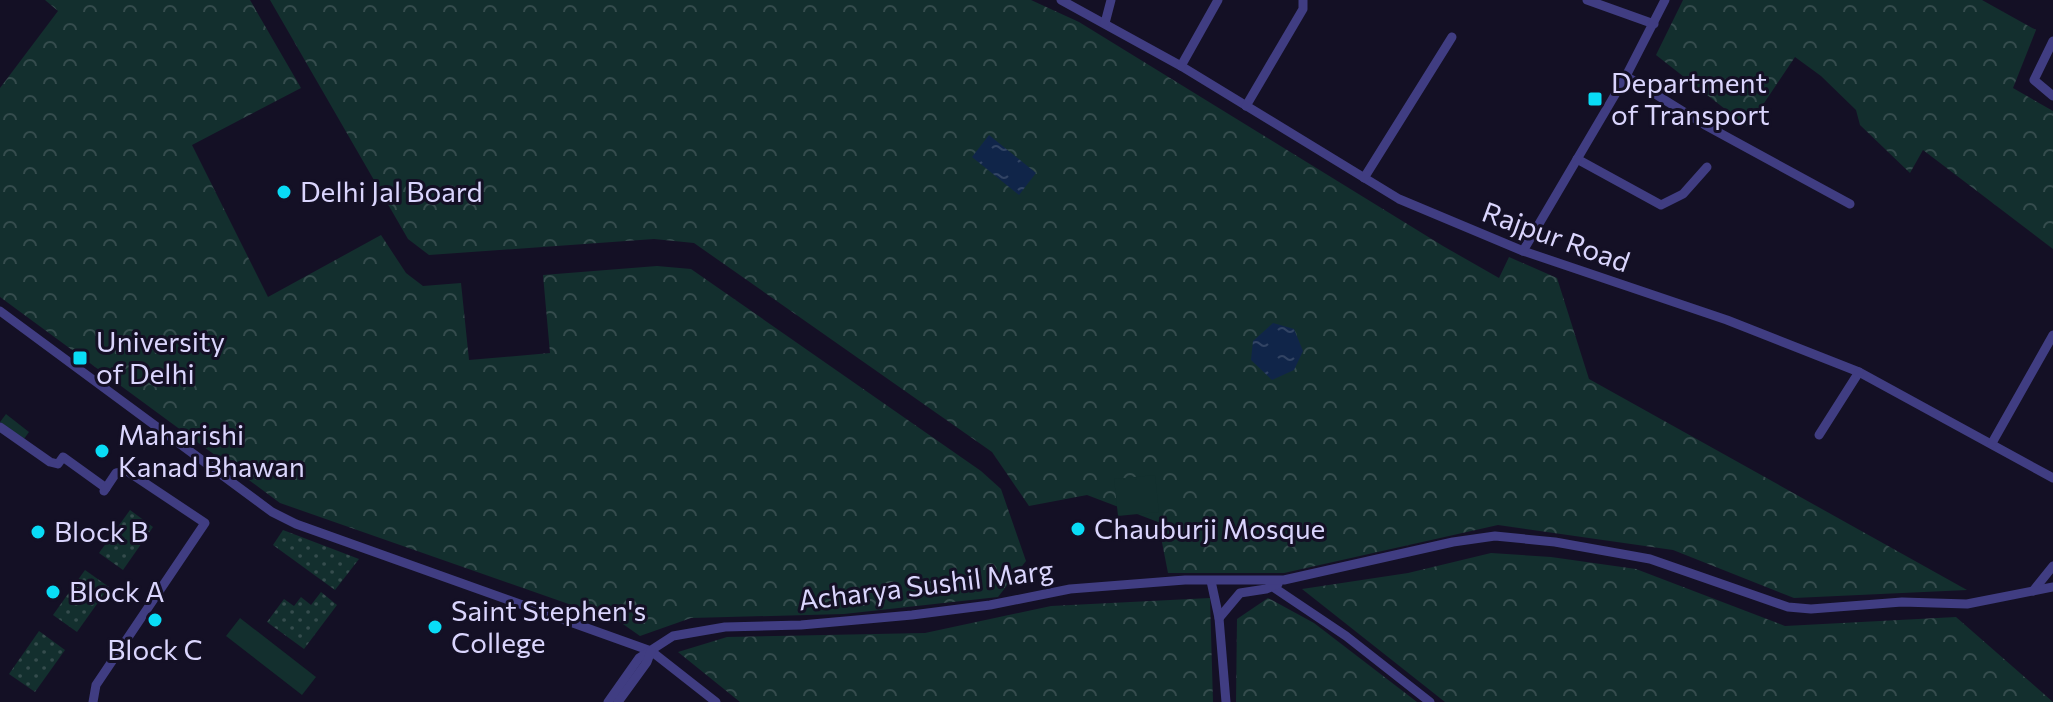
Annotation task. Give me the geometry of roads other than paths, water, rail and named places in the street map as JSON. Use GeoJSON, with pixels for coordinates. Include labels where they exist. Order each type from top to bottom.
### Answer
{"type":"FeatureCollection","features":[{"type":"Feature","properties":{"kind":"street","name":"Rajpur Road"},"geometry":{"type":"LineString","coordinates":[[1061,0],[1181,66],[1399,199],[1523,251],[1727,320],[1859,372],[2053,478]]}},
{"type":"Feature","properties":{"kind":"street"},"geometry":{"type":"LineString","coordinates":[[1105,23],[1111,0]]}},
{"type":"Feature","properties":{"kind":"street"},"geometry":{"type":"LineString","coordinates":[[1181,66],[1218,0]]}},
{"type":"Feature","properties":{"kind":"street"},"geometry":{"type":"LineString","coordinates":[[1246,106],[1303,9],[1303,0]]}},
{"type":"Feature","properties":{"kind":"street"},"geometry":{"type":"LineString","coordinates":[[1587,0],[1654,24]]}},
{"type":"Feature","properties":{"kind":"street"},"geometry":{"type":"LineString","coordinates":[[1523,251],[1626,76],[1654,24],[1661,2]]}},
{"type":"Feature","properties":{"kind":"street"},"geometry":{"type":"LineString","coordinates":[[1364,178],[1452,37]]}},
{"type":"Feature","properties":{"kind":"street"},"geometry":{"type":"LineString","coordinates":[[2053,41],[2034,80],[2053,96]]}},
{"type":"Feature","properties":{"kind":"street"},"geometry":{"type":"LineString","coordinates":[[1626,76],[1705,125],[1850,204]]}},
{"type":"Feature","properties":{"kind":"street"},"geometry":{"type":"LineString","coordinates":[[1577,159],[1661,205],[1683,194],[1707,167]]}},
{"type":"Feature","properties":{"kind":"street"},"geometry":{"type":"LineString","coordinates":[[0,311],[272,512],[296,524],[651,651],[716,702]]}},
{"type":"Feature","properties":{"kind":"street"},"geometry":{"type":"LineString","coordinates":[[1992,443],[2053,335]]}},
{"type":"Feature","properties":{"kind":"street"},"geometry":{"type":"LineString","coordinates":[[1819,435],[1859,372]]}},
{"type":"Feature","properties":{"kind":"street"},"geometry":{"type":"LineString","coordinates":[[0,427],[50,462],[58,464],[63,457],[105,490],[116,473],[127,471],[205,523],[96,685],[93,702]]}},
{"type":"Feature","properties":{"kind":"street"},"geometry":{"type":"LineString","coordinates":[[1219,618],[1240,593],[1453,542],[1495,536],[1555,542],[1650,559],[1788,607],[1811,609],[1902,602],[1967,604],[2053,587]]}},
{"type":"Feature","properties":{"kind":"street"},"geometry":{"type":"LineString","coordinates":[[2033,591],[2053,566]]}},
{"type":"Feature","properties":{"kind":"street","name":"Acharya Sushil Marg"},"geometry":{"type":"LineString","coordinates":[[651,651],[673,636],[725,627],[801,625],[912,615],[990,605],[1070,589],[1185,580],[1284,580]]}},
{"type":"Feature","properties":{"kind":"street"},"geometry":{"type":"LineString","coordinates":[[1211,581],[1219,618],[1226,702]]}},
{"type":"Feature","properties":{"kind":"street"},"geometry":{"type":"LineString","coordinates":[[1273,587],[1346,636],[1430,702]]}},
{"type":"Feature","properties":{"kind":"street"},"geometry":{"type":"LineString","coordinates":[[608,702],[639,658],[651,651]]}},
{"type":"Feature","properties":{"kind":"street"},"geometry":{"type":"LineString","coordinates":[[618,702],[647,662],[651,651]]}},
{"type":"Feature","properties":{"kind":"water"},"geometry":{"type":"Polygon","coordinates":[[[989,135],[1036,173],[1019,195],[972,157],[989,135]]]}},
{"type":"Feature","properties":{"kind":"water"},"geometry":{"type":"Polygon","coordinates":[[[1273,323],[1294,329],[1303,351],[1294,370],[1272,380],[1251,360],[1253,341],[1273,323]]]}},
{"type":"Feature","properties":{"kind":"place","name":"Department of Transport"},"geometry":{"type":"Point","coordinates":[1595,99]}},
{"type":"Feature","properties":{"kind":"place","name":"Delhi Jal Board"},"geometry":{"type":"Point","coordinates":[284,192]}},
{"type":"Feature","properties":{"kind":"place","name":"University of Delhi"},"geometry":{"type":"Point","coordinates":[80,358]}},
{"type":"Feature","properties":{"kind":"place","name":"Maharishi Kanad Bhawan"},"geometry":{"type":"Point","coordinates":[102,451]}},
{"type":"Feature","properties":{"kind":"place","name":"Chauburji Mosque"},"geometry":{"type":"Point","coordinates":[1078,529]}},
{"type":"Feature","properties":{"kind":"place","name":"Block B"},"geometry":{"type":"Point","coordinates":[38,532]}},
{"type":"Feature","properties":{"kind":"place","name":"Block A"},"geometry":{"type":"Point","coordinates":[53,592]}},
{"type":"Feature","properties":{"kind":"place","name":"Block C"},"geometry":{"type":"Point","coordinates":[155,620]}},
{"type":"Feature","properties":{"kind":"place","name":"Saint Stephen's College"},"geometry":{"type":"Point","coordinates":[435,627]}}]}
